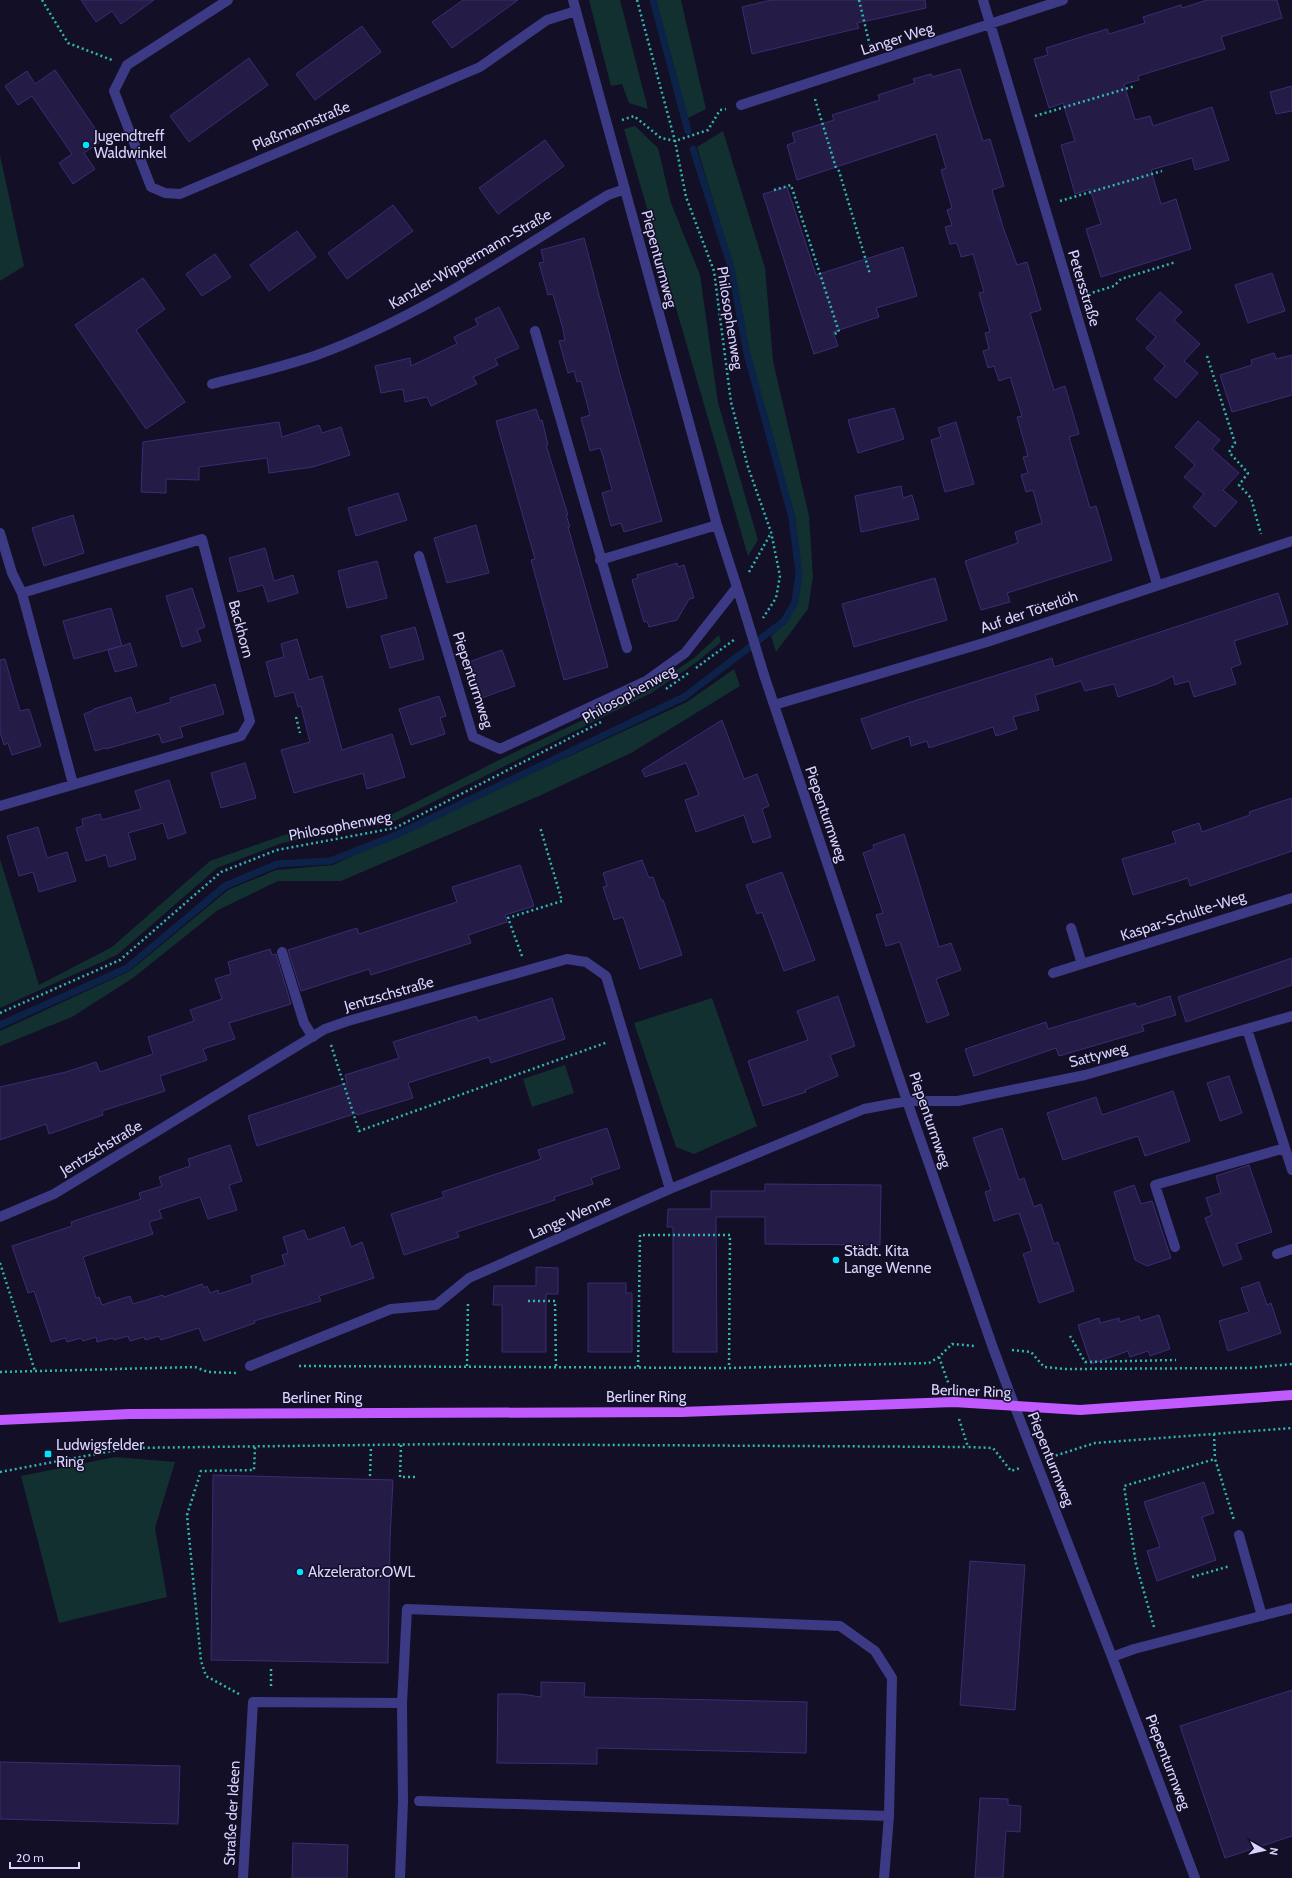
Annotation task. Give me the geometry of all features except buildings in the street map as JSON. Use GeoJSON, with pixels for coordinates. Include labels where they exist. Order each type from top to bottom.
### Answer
{"type":"FeatureCollection","features":[{"type":"Feature","properties":{"kind":"main road","name":"Berliner Ring"},"geometry":{"type":"LineString","coordinates":[[0,1420],[129,1414],[681,1412],[954,1402],[1080,1410],[1292,1395]]}},
{"type":"Feature","properties":{"kind":"street"},"geometry":{"type":"LineString","coordinates":[[127,65],[228,0]]}},
{"type":"Feature","properties":{"kind":"street","name":"Piepenturmweg"},"geometry":{"type":"LineString","coordinates":[[573,0],[717,525],[774,706],[907,1101],[993,1348],[1195,1878]]}},
{"type":"Feature","properties":{"kind":"street","name":"Petersstraße"},"geometry":{"type":"LineString","coordinates":[[983,0],[1157,584]]}},
{"type":"Feature","properties":{"kind":"street","name":"Langer Weg"},"geometry":{"type":"LineString","coordinates":[[740,105],[1063,0]]}},
{"type":"Feature","properties":{"kind":"street","name":"Plaßmannstraße"},"geometry":{"type":"LineString","coordinates":[[127,65],[114,91],[151,187],[165,193],[180,194],[480,67],[547,20],[576,11]]}},
{"type":"Feature","properties":{"kind":"street","name":"Kanzler-Wippermann-Straße"},"geometry":{"type":"LineString","coordinates":[[212,384],[284,366],[318,355],[420,309],[608,195],[625,189]]}},
{"type":"Feature","properties":{"kind":"street"},"geometry":{"type":"LineString","coordinates":[[535,331],[600,560],[627,648]]}},
{"type":"Feature","properties":{"kind":"street"},"geometry":{"type":"LineString","coordinates":[[600,560],[717,525]]}},
{"type":"Feature","properties":{"kind":"street"},"geometry":{"type":"LineString","coordinates":[[0,533],[12,573],[22,593],[73,784]]}},
{"type":"Feature","properties":{"kind":"street","name":"Backhorn"},"geometry":{"type":"LineString","coordinates":[[0,806],[241,736],[250,721],[202,539],[22,593]]}},
{"type":"Feature","properties":{"kind":"street","name":"Auf der Töterlöh"},"geometry":{"type":"LineString","coordinates":[[774,706],[987,642],[1157,584],[1292,541]]}},
{"type":"Feature","properties":{"kind":"street","name":"Piepenturmweg"},"geometry":{"type":"LineString","coordinates":[[419,556],[473,737],[500,749],[646,681],[685,653],[736,583]]}},
{"type":"Feature","properties":{"kind":"street","name":"Kaspar-Schulte-Weg"},"geometry":{"type":"LineString","coordinates":[[1053,974],[1292,898]]}},
{"type":"Feature","properties":{"kind":"street"},"geometry":{"type":"LineString","coordinates":[[1071,928],[1082,964]]}},
{"type":"Feature","properties":{"kind":"street"},"geometry":{"type":"LineString","coordinates":[[282,952],[289,980],[304,1023],[313,1037]]}},
{"type":"Feature","properties":{"kind":"street","name":"Jentzschstraße"},"geometry":{"type":"LineString","coordinates":[[0,1217],[54,1194],[325,1029],[527,969],[567,959],[586,962],[606,976],[670,1189]]}},
{"type":"Feature","properties":{"kind":"street","name":"Sattyweg"},"geometry":{"type":"LineString","coordinates":[[907,1101],[958,1101],[1085,1075],[1292,1016]]}},
{"type":"Feature","properties":{"kind":"street"},"geometry":{"type":"LineString","coordinates":[[1246,1029],[1292,1170]]}},
{"type":"Feature","properties":{"kind":"street","name":"Lange Wenne"},"geometry":{"type":"LineString","coordinates":[[250,1366],[392,1309],[436,1305],[469,1278],[670,1189],[864,1109],[907,1101]]}},
{"type":"Feature","properties":{"kind":"street"},"geometry":{"type":"LineString","coordinates":[[1175,1247],[1155,1186],[1285,1148]]}},
{"type":"Feature","properties":{"kind":"street"},"geometry":{"type":"LineString","coordinates":[[1277,1254],[1292,1249]]}},
{"type":"Feature","properties":{"kind":"street"},"geometry":{"type":"LineString","coordinates":[[1239,1535],[1262,1616]]}},
{"type":"Feature","properties":{"kind":"street"},"geometry":{"type":"LineString","coordinates":[[1112,1657],[1158,1642],[1292,1608]]}},
{"type":"Feature","properties":{"kind":"street"},"geometry":{"type":"LineString","coordinates":[[400,1878],[402,1703],[407,1609],[840,1626],[875,1651],[892,1678],[888,1816],[884,1878]]}},
{"type":"Feature","properties":{"kind":"street"},"geometry":{"type":"LineString","coordinates":[[253,1702],[402,1703]]}},
{"type":"Feature","properties":{"kind":"street","name":"Straße der Ideen"},"geometry":{"type":"LineString","coordinates":[[243,1878],[253,1702]]}},
{"type":"Feature","properties":{"kind":"street"},"geometry":{"type":"LineString","coordinates":[[419,1801],[888,1816]]}},
{"type":"Feature","properties":{"kind":"path"},"geometry":{"type":"LineString","coordinates":[[42,0],[68,43],[127,65]]}},
{"type":"Feature","properties":{"kind":"path","name":"Philosophenweg"},"geometry":{"type":"LineString","coordinates":[[637,0],[676,140],[686,197],[714,272],[731,402],[748,467],[771,532],[780,576],[776,598],[766,616]]}},
{"type":"Feature","properties":{"kind":"path"},"geometry":{"type":"LineString","coordinates":[[859,0],[874,62]]}},
{"type":"Feature","properties":{"kind":"path"},"geometry":{"type":"LineString","coordinates":[[810,83],[836,168],[839,171],[870,274]]}},
{"type":"Feature","properties":{"kind":"path"},"geometry":{"type":"LineString","coordinates":[[1019,120],[1135,86]]}},
{"type":"Feature","properties":{"kind":"path"},"geometry":{"type":"LineString","coordinates":[[608,125],[634,116],[661,138],[676,140],[708,130],[720,110],[740,105]]}},
{"type":"Feature","properties":{"kind":"path"},"geometry":{"type":"LineString","coordinates":[[1044,206],[1162,171]]}},
{"type":"Feature","properties":{"kind":"path"},"geometry":{"type":"LineString","coordinates":[[774,190],[791,185],[839,332],[834,334]]}},
{"type":"Feature","properties":{"kind":"path"},"geometry":{"type":"LineString","coordinates":[[1072,299],[1114,286],[1121,278],[1176,262]]}},
{"type":"Feature","properties":{"kind":"path"},"geometry":{"type":"LineString","coordinates":[[1207,356],[1235,443],[1229,452],[1248,473],[1239,485],[1251,498],[1266,550]]}},
{"type":"Feature","properties":{"kind":"path"},"geometry":{"type":"LineString","coordinates":[[736,583],[750,571],[771,532]]}},
{"type":"Feature","properties":{"kind":"path","name":"Philosophenweg"},"geometry":{"type":"LineString","coordinates":[[663,691],[732,642]]}},
{"type":"Feature","properties":{"kind":"path"},"geometry":{"type":"LineString","coordinates":[[296,717],[300,733]]}},
{"type":"Feature","properties":{"kind":"path","name":"Philosophenweg"},"geometry":{"type":"LineString","coordinates":[[0,1013],[120,960],[222,872],[277,850],[395,828],[606,720]]}},
{"type":"Feature","properties":{"kind":"path"},"geometry":{"type":"LineString","coordinates":[[527,969],[508,918],[562,901],[540,828]]}},
{"type":"Feature","properties":{"kind":"path"},"geometry":{"type":"LineString","coordinates":[[325,1029],[359,1131],[624,1037]]}},
{"type":"Feature","properties":{"kind":"path"},"geometry":{"type":"LineString","coordinates":[[638,1367],[640,1235],[730,1235],[729,1368]]}},
{"type":"Feature","properties":{"kind":"path"},"geometry":{"type":"LineString","coordinates":[[0,1262],[35,1371]]}},
{"type":"Feature","properties":{"kind":"path"},"geometry":{"type":"LineString","coordinates":[[467,1366],[469,1278]]}},
{"type":"Feature","properties":{"kind":"path"},"geometry":{"type":"LineString","coordinates":[[528,1301],[555,1301],[556,1367]]}},
{"type":"Feature","properties":{"kind":"path"},"geometry":{"type":"LineString","coordinates":[[1070,1336],[1085,1362],[1176,1360]]}},
{"type":"Feature","properties":{"kind":"path"},"geometry":{"type":"LineString","coordinates":[[296,1366],[729,1368],[929,1363],[939,1357],[952,1344],[1031,1352],[1044,1367],[1064,1370],[1249,1368],[1292,1364]]}},
{"type":"Feature","properties":{"kind":"path"},"geometry":{"type":"LineString","coordinates":[[939,1357],[968,1447]]}},
{"type":"Feature","properties":{"kind":"path"},"geometry":{"type":"LineString","coordinates":[[0,1372],[195,1367],[208,1372],[240,1373],[250,1366]]}},
{"type":"Feature","properties":{"kind":"path"},"geometry":{"type":"LineString","coordinates":[[0,1472],[128,1448],[401,1445],[993,1448],[1011,1471],[1094,1443],[1292,1428]]}},
{"type":"Feature","properties":{"kind":"path"},"geometry":{"type":"LineString","coordinates":[[1214,1434],[1215,1459],[1239,1535]]}},
{"type":"Feature","properties":{"kind":"path"},"geometry":{"type":"LineString","coordinates":[[401,1445],[400,1477],[418,1477]]}},
{"type":"Feature","properties":{"kind":"path"},"geometry":{"type":"LineString","coordinates":[[370,1476],[371,1446]]}},
{"type":"Feature","properties":{"kind":"path"},"geometry":{"type":"LineString","coordinates":[[253,1702],[206,1676],[201,1661],[187,1515],[201,1471],[254,1470],[255,1447]]}},
{"type":"Feature","properties":{"kind":"path"},"geometry":{"type":"LineString","coordinates":[[1158,1642],[1136,1564],[1124,1486],[1215,1459]]}},
{"type":"Feature","properties":{"kind":"path"},"geometry":{"type":"LineString","coordinates":[[1192,1577],[1246,1561]]}},
{"type":"Feature","properties":{"kind":"green space"},"geometry":{"type":"Polygon","coordinates":[[[589,0],[620,0],[648,109],[629,103],[622,84],[611,86],[589,0]]]}},
{"type":"Feature","properties":{"kind":"green space"},"geometry":{"type":"Polygon","coordinates":[[[656,0],[681,0],[706,109],[688,118],[656,0]]]}},
{"type":"Feature","properties":{"kind":"green space"},"geometry":{"type":"Polygon","coordinates":[[[635,126],[658,148],[671,203],[700,275],[718,403],[758,540],[748,556],[624,129],[635,126]]]}},
{"type":"Feature","properties":{"kind":"green space"},"geometry":{"type":"Polygon","coordinates":[[[723,131],[765,268],[773,361],[809,516],[813,577],[808,609],[776,652],[771,636],[785,624],[797,604],[802,574],[795,517],[749,350],[733,266],[697,147],[723,131]]]}},
{"type":"Feature","properties":{"kind":"green space"},"geometry":{"type":"Polygon","coordinates":[[[0,155],[24,266],[0,281],[0,155]]]}},
{"type":"Feature","properties":{"kind":"green space"},"geometry":{"type":"Polygon","coordinates":[[[719,635],[721,642],[697,662],[653,692],[393,822],[282,843],[217,868],[117,955],[0,1008],[0,859],[39,985],[112,947],[210,861],[284,835],[389,816],[503,758],[650,688],[694,658],[719,635]]]}},
{"type":"Feature","properties":{"kind":"green space"},"geometry":{"type":"Polygon","coordinates":[[[734,669],[740,686],[631,753],[539,796],[341,881],[278,881],[218,910],[133,978],[72,1017],[0,1046],[0,1031],[130,971],[228,890],[276,870],[333,865],[687,702],[734,669]]]}},
{"type":"Feature","properties":{"kind":"green space"},"geometry":{"type":"Polygon","coordinates":[[[712,998],[757,1126],[694,1154],[676,1147],[634,1023],[712,998]]]}},
{"type":"Feature","properties":{"kind":"green space"},"geometry":{"type":"Polygon","coordinates":[[[565,1065],[574,1093],[532,1107],[523,1079],[565,1065]]]}},
{"type":"Feature","properties":{"kind":"green space"},"geometry":{"type":"Polygon","coordinates":[[[115,1457],[175,1462],[155,1528],[167,1597],[59,1623],[21,1476],[115,1457]]]}},
{"type":"Feature","properties":{"kind":"waterway"},"geometry":{"type":"LineString","coordinates":[[653,0],[688,131]]}},
{"type":"Feature","properties":{"kind":"waterway"},"geometry":{"type":"LineString","coordinates":[[0,1025],[127,968],[225,886],[277,864],[330,861],[396,835],[684,697],[784,621],[795,602],[799,573],[792,518],[746,350],[731,267],[693,149]]}},
{"type":"Feature","properties":{"kind":"place","name":"Jugendtreff Waldwinkel"},"geometry":{"type":"Point","coordinates":[86,145]}},
{"type":"Feature","properties":{"kind":"place","name":"Städt. Kita Lange Wenne"},"geometry":{"type":"Point","coordinates":[836,1260]}},
{"type":"Feature","properties":{"kind":"place","name":"Ludwigsfelder Ring"},"geometry":{"type":"Point","coordinates":[48,1454]}},
{"type":"Feature","properties":{"kind":"place","name":"Akzelerator.OWL"},"geometry":{"type":"Point","coordinates":[300,1572]}}]}
